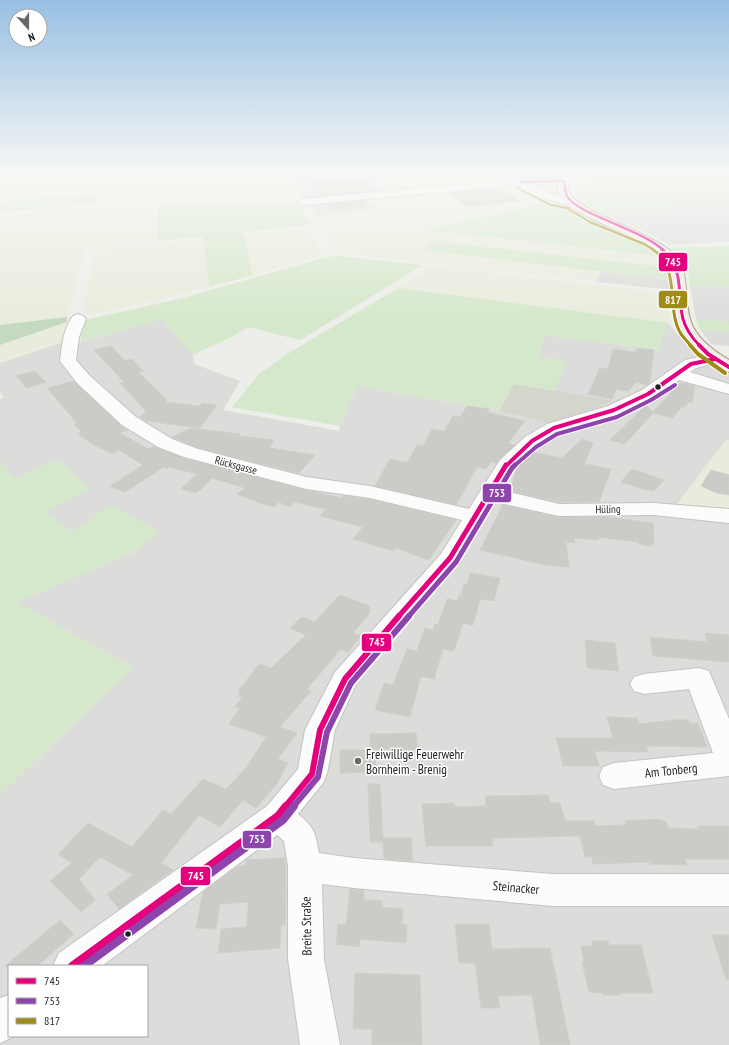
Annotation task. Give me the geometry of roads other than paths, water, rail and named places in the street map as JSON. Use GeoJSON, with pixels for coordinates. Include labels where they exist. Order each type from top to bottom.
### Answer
{"type":"FeatureCollection","features":[{"type":"Feature","properties":{"kind":"main road"},"geometry":{"type":"LineString","coordinates":[[610,222],[650,240],[670,256],[676,267],[681,308],[685,326],[697,344],[722,363]]}},
{"type":"Feature","properties":{"kind":"street","name":"Rücksgasse"},"geometry":{"type":"LineString","coordinates":[[78,319],[71,337],[68,361],[83,380],[129,421],[165,443],[191,453],[306,483],[370,492],[475,517]]}},
{"type":"Feature","properties":{"kind":"street"},"geometry":{"type":"LineString","coordinates":[[73,965],[278,816],[312,774],[320,730],[345,679],[450,558],[507,464],[532,441],[554,428],[614,410],[648,394],[691,364],[722,363]]}},
{"type":"Feature","properties":{"kind":"street"},"geometry":{"type":"LineString","coordinates":[[677,374],[729,389]]}},
{"type":"Feature","properties":{"kind":"street","name":"Hüling"},"geometry":{"type":"LineString","coordinates":[[489,494],[559,510],[653,509],[729,516]]}},
{"type":"Feature","properties":{"kind":"street"},"geometry":{"type":"LineString","coordinates":[[644,684],[699,678],[729,757]]}},
{"type":"Feature","properties":{"kind":"street","name":"Am Tonberg"},"geometry":{"type":"LineString","coordinates":[[614,776],[729,764]]}},
{"type":"Feature","properties":{"kind":"street","name":"Breite Straße"},"geometry":{"type":"LineString","coordinates":[[278,816],[299,834],[305,866],[306,959],[320,1045]]}},
{"type":"Feature","properties":{"kind":"street","name":"Steinacker"},"geometry":{"type":"LineString","coordinates":[[305,866],[354,873],[553,890],[729,890]]}},
{"type":"Feature","properties":{"kind":"street"},"geometry":{"type":"LineString","coordinates":[[0,1023],[8,1015]]}},
{"type":"Feature","properties":{"kind":"place","name":"Freiwillige Feuerwehr Bornheim - Brenig"},"geometry":{"type":"Point","coordinates":[358,761]}}]}
